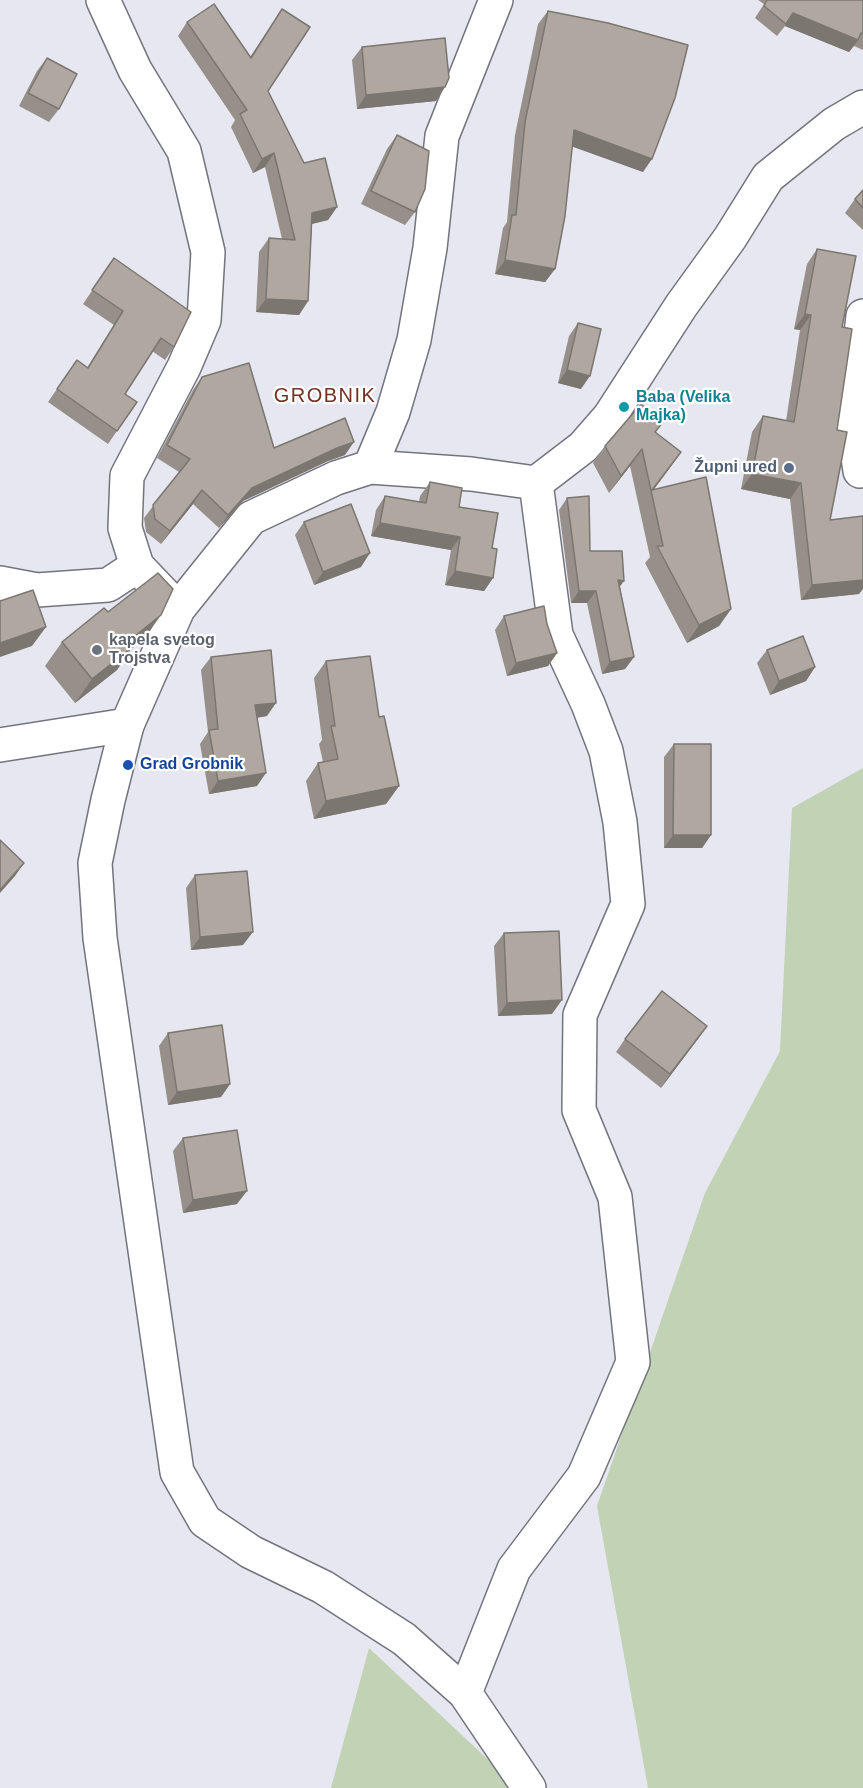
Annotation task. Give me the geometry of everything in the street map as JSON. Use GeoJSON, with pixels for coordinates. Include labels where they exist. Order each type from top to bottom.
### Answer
{"type":"FeatureCollection","features":[{"type":"Feature","properties":{"kind":"street"},"geometry":{"type":"LineString","coordinates":[[103,0],[135,70],[184,151],[208,252],[204,320],[184,367],[127,476],[125,528],[136,566],[178,609]]}},
{"type":"Feature","properties":{"kind":"street"},"geometry":{"type":"LineString","coordinates":[[370,467],[393,412],[414,340],[430,248],[442,136],[496,0]]}},
{"type":"Feature","properties":{"kind":"street"},"geometry":{"type":"LineString","coordinates":[[529,1788],[465,1694],[404,1639],[323,1587],[251,1552],[205,1521],[177,1472],[100,938],[95,863],[127,725],[178,609],[250,518],[336,478],[370,467],[471,474],[536,483],[583,447],[610,416],[681,306],[730,238],[768,177],[834,124],[863,106]]}},
{"type":"Feature","properties":{"kind":"street"},"geometry":{"type":"LineString","coordinates":[[860,471],[852,413],[863,316]]}},
{"type":"Feature","properties":{"kind":"street"},"geometry":{"type":"LineString","coordinates":[[465,1694],[514,1569],[584,1476],[633,1362],[615,1197],[579,1110],[580,1015],[628,904],[620,822],[606,751],[588,704],[556,635],[536,483]]}},
{"type":"Feature","properties":{"kind":"street"},"geometry":{"type":"LineString","coordinates":[[0,583],[37,590],[108,585],[136,566]]}},
{"type":"Feature","properties":{"kind":"street"},"geometry":{"type":"LineString","coordinates":[[0,745],[127,725]]}},
{"type":"Feature","properties":{"kind":"green space"},"geometry":{"type":"Polygon","coordinates":[[[863,768],[863,1788],[648,1788],[597,1506],[705,1193],[780,1051],[792,808],[863,768]]]}},
{"type":"Feature","properties":{"kind":"green space"},"geometry":{"type":"Polygon","coordinates":[[[369,1648],[513,1783],[515,1788],[331,1788],[369,1648]]]}},
{"type":"Feature","properties":{"kind":"building"},"geometry":{"type":"Polygon","coordinates":[[[767,0],[863,0],[863,34],[861,33],[858,40],[793,13],[786,24],[764,6],[767,0]]]}},
{"type":"Feature","properties":{"kind":"building"},"geometry":{"type":"Polygon","coordinates":[[[214,4],[251,58],[282,9],[310,27],[268,91],[304,163],[325,158],[337,207],[312,213],[308,301],[266,299],[269,238],[295,240],[274,153],[262,159],[240,114],[247,110],[187,22],[214,4]]]}},
{"type":"Feature","properties":{"kind":"building"},"geometry":{"type":"Polygon","coordinates":[[[548,11],[608,23],[688,45],[675,98],[652,159],[574,130],[565,216],[555,269],[505,260],[512,215],[516,215],[525,122],[548,11]]]}},
{"type":"Feature","properties":{"kind":"building"},"geometry":{"type":"Polygon","coordinates":[[[445,38],[449,78],[445,87],[366,95],[362,47],[445,38]]]}},
{"type":"Feature","properties":{"kind":"building"},"geometry":{"type":"Polygon","coordinates":[[[47,58],[77,74],[59,109],[28,93],[47,58]]]}},
{"type":"Feature","properties":{"kind":"building"},"geometry":{"type":"Polygon","coordinates":[[[397,135],[429,151],[425,189],[415,212],[371,191],[397,135]]]}},
{"type":"Feature","properties":{"kind":"building"},"geometry":{"type":"Polygon","coordinates":[[[863,190],[863,208],[855,199],[863,190]]]}},
{"type":"Feature","properties":{"kind":"building"},"geometry":{"type":"Polygon","coordinates":[[[817,249],[856,256],[842,327],[852,329],[837,430],[847,432],[830,520],[863,516],[863,580],[812,585],[801,483],[752,474],[763,416],[794,422],[811,315],[805,314],[817,249]]]}},
{"type":"Feature","properties":{"kind":"building"},"geometry":{"type":"Polygon","coordinates":[[[114,258],[191,312],[174,347],[161,338],[125,394],[137,402],[117,431],[57,389],[77,360],[88,368],[123,311],[92,290],[114,258]]]}},
{"type":"Feature","properties":{"kind":"building"},"geometry":{"type":"Polygon","coordinates":[[[578,323],[601,329],[590,376],[567,370],[578,323]]]}},
{"type":"Feature","properties":{"kind":"building"},"geometry":{"type":"Polygon","coordinates":[[[249,363],[274,448],[345,418],[354,442],[252,488],[228,515],[202,490],[170,531],[155,519],[153,505],[190,459],[167,445],[202,377],[249,363]]]}},
{"type":"Feature","properties":{"kind":"building"},"geometry":{"type":"Polygon","coordinates":[[[641,404],[663,422],[655,432],[681,452],[652,490],[706,477],[731,609],[699,625],[657,546],[663,546],[642,449],[621,476],[605,446],[641,404]]]}},
{"type":"Feature","properties":{"kind":"building"},"geometry":{"type":"Polygon","coordinates":[[[430,482],[462,488],[459,507],[498,513],[492,548],[497,549],[493,578],[455,571],[460,537],[380,523],[385,496],[426,503],[430,482]]]}},
{"type":"Feature","properties":{"kind":"building"},"geometry":{"type":"Polygon","coordinates":[[[589,496],[590,551],[622,551],[624,581],[618,580],[634,657],[610,662],[596,591],[579,591],[567,498],[589,496]]]}},
{"type":"Feature","properties":{"kind":"building"},"geometry":{"type":"Polygon","coordinates":[[[351,504],[370,553],[323,572],[304,522],[351,504]]]}},
{"type":"Feature","properties":{"kind":"building","name":"kapela svetog Trojstva"},"geometry":{"type":"Polygon","coordinates":[[[158,573],[173,589],[161,615],[130,640],[134,646],[92,679],[62,642],[104,608],[108,612],[158,573]]]}},
{"type":"Feature","properties":{"kind":"building"},"geometry":{"type":"Polygon","coordinates":[[[33,590],[46,627],[0,643],[0,601],[33,590]]]}},
{"type":"Feature","properties":{"kind":"building"},"geometry":{"type":"Polygon","coordinates":[[[544,606],[547,624],[557,653],[516,663],[504,616],[544,606]]]}},
{"type":"Feature","properties":{"kind":"building"},"geometry":{"type":"Polygon","coordinates":[[[803,636],[815,667],[779,681],[767,650],[803,636]]]}},
{"type":"Feature","properties":{"kind":"building"},"geometry":{"type":"Polygon","coordinates":[[[271,650],[276,703],[255,705],[266,773],[218,781],[209,730],[218,729],[211,657],[271,650]]]}},
{"type":"Feature","properties":{"kind":"building"},"geometry":{"type":"Polygon","coordinates":[[[370,656],[379,717],[384,716],[399,786],[326,801],[318,763],[338,759],[331,726],[335,726],[326,661],[370,656]]]}},
{"type":"Feature","properties":{"kind":"building"},"geometry":{"type":"Polygon","coordinates":[[[674,744],[711,744],[711,835],[673,835],[674,744]]]}},
{"type":"Feature","properties":{"kind":"building"},"geometry":{"type":"Polygon","coordinates":[[[0,840],[24,863],[0,890],[0,840]]]}},
{"type":"Feature","properties":{"kind":"building"},"geometry":{"type":"Polygon","coordinates":[[[247,871],[253,932],[200,937],[195,875],[247,871]]]}},
{"type":"Feature","properties":{"kind":"building"},"geometry":{"type":"Polygon","coordinates":[[[559,931],[562,1000],[507,1003],[504,933],[559,931]]]}},
{"type":"Feature","properties":{"kind":"building"},"geometry":{"type":"Polygon","coordinates":[[[662,991],[707,1026],[670,1074],[625,1039],[662,991]]]}},
{"type":"Feature","properties":{"kind":"building"},"geometry":{"type":"Polygon","coordinates":[[[222,1025],[230,1084],[177,1092],[168,1033],[222,1025]]]}},
{"type":"Feature","properties":{"kind":"building"},"geometry":{"type":"Polygon","coordinates":[[[237,1130],[247,1191],[193,1200],[183,1138],[237,1130]]]}},
{"type":"Feature","properties":{"kind":"place","name":"Baba (Velika Majka)"},"geometry":{"type":"Point","coordinates":[624,407]}},
{"type":"Feature","properties":{"kind":"place","name":"Župni ured"},"geometry":{"type":"Point","coordinates":[789,468]}},
{"type":"Feature","properties":{"kind":"place","name":"kapela svetog Trojstva"},"geometry":{"type":"Point","coordinates":[97,650]}},
{"type":"Feature","properties":{"kind":"place","name":"Grad Grobnik"},"geometry":{"type":"Point","coordinates":[128,765]}},
{"type":"Feature","properties":{"kind":"district","name":"GROBNIK"},"geometry":{"type":"Point","coordinates":[325,396]}}]}
